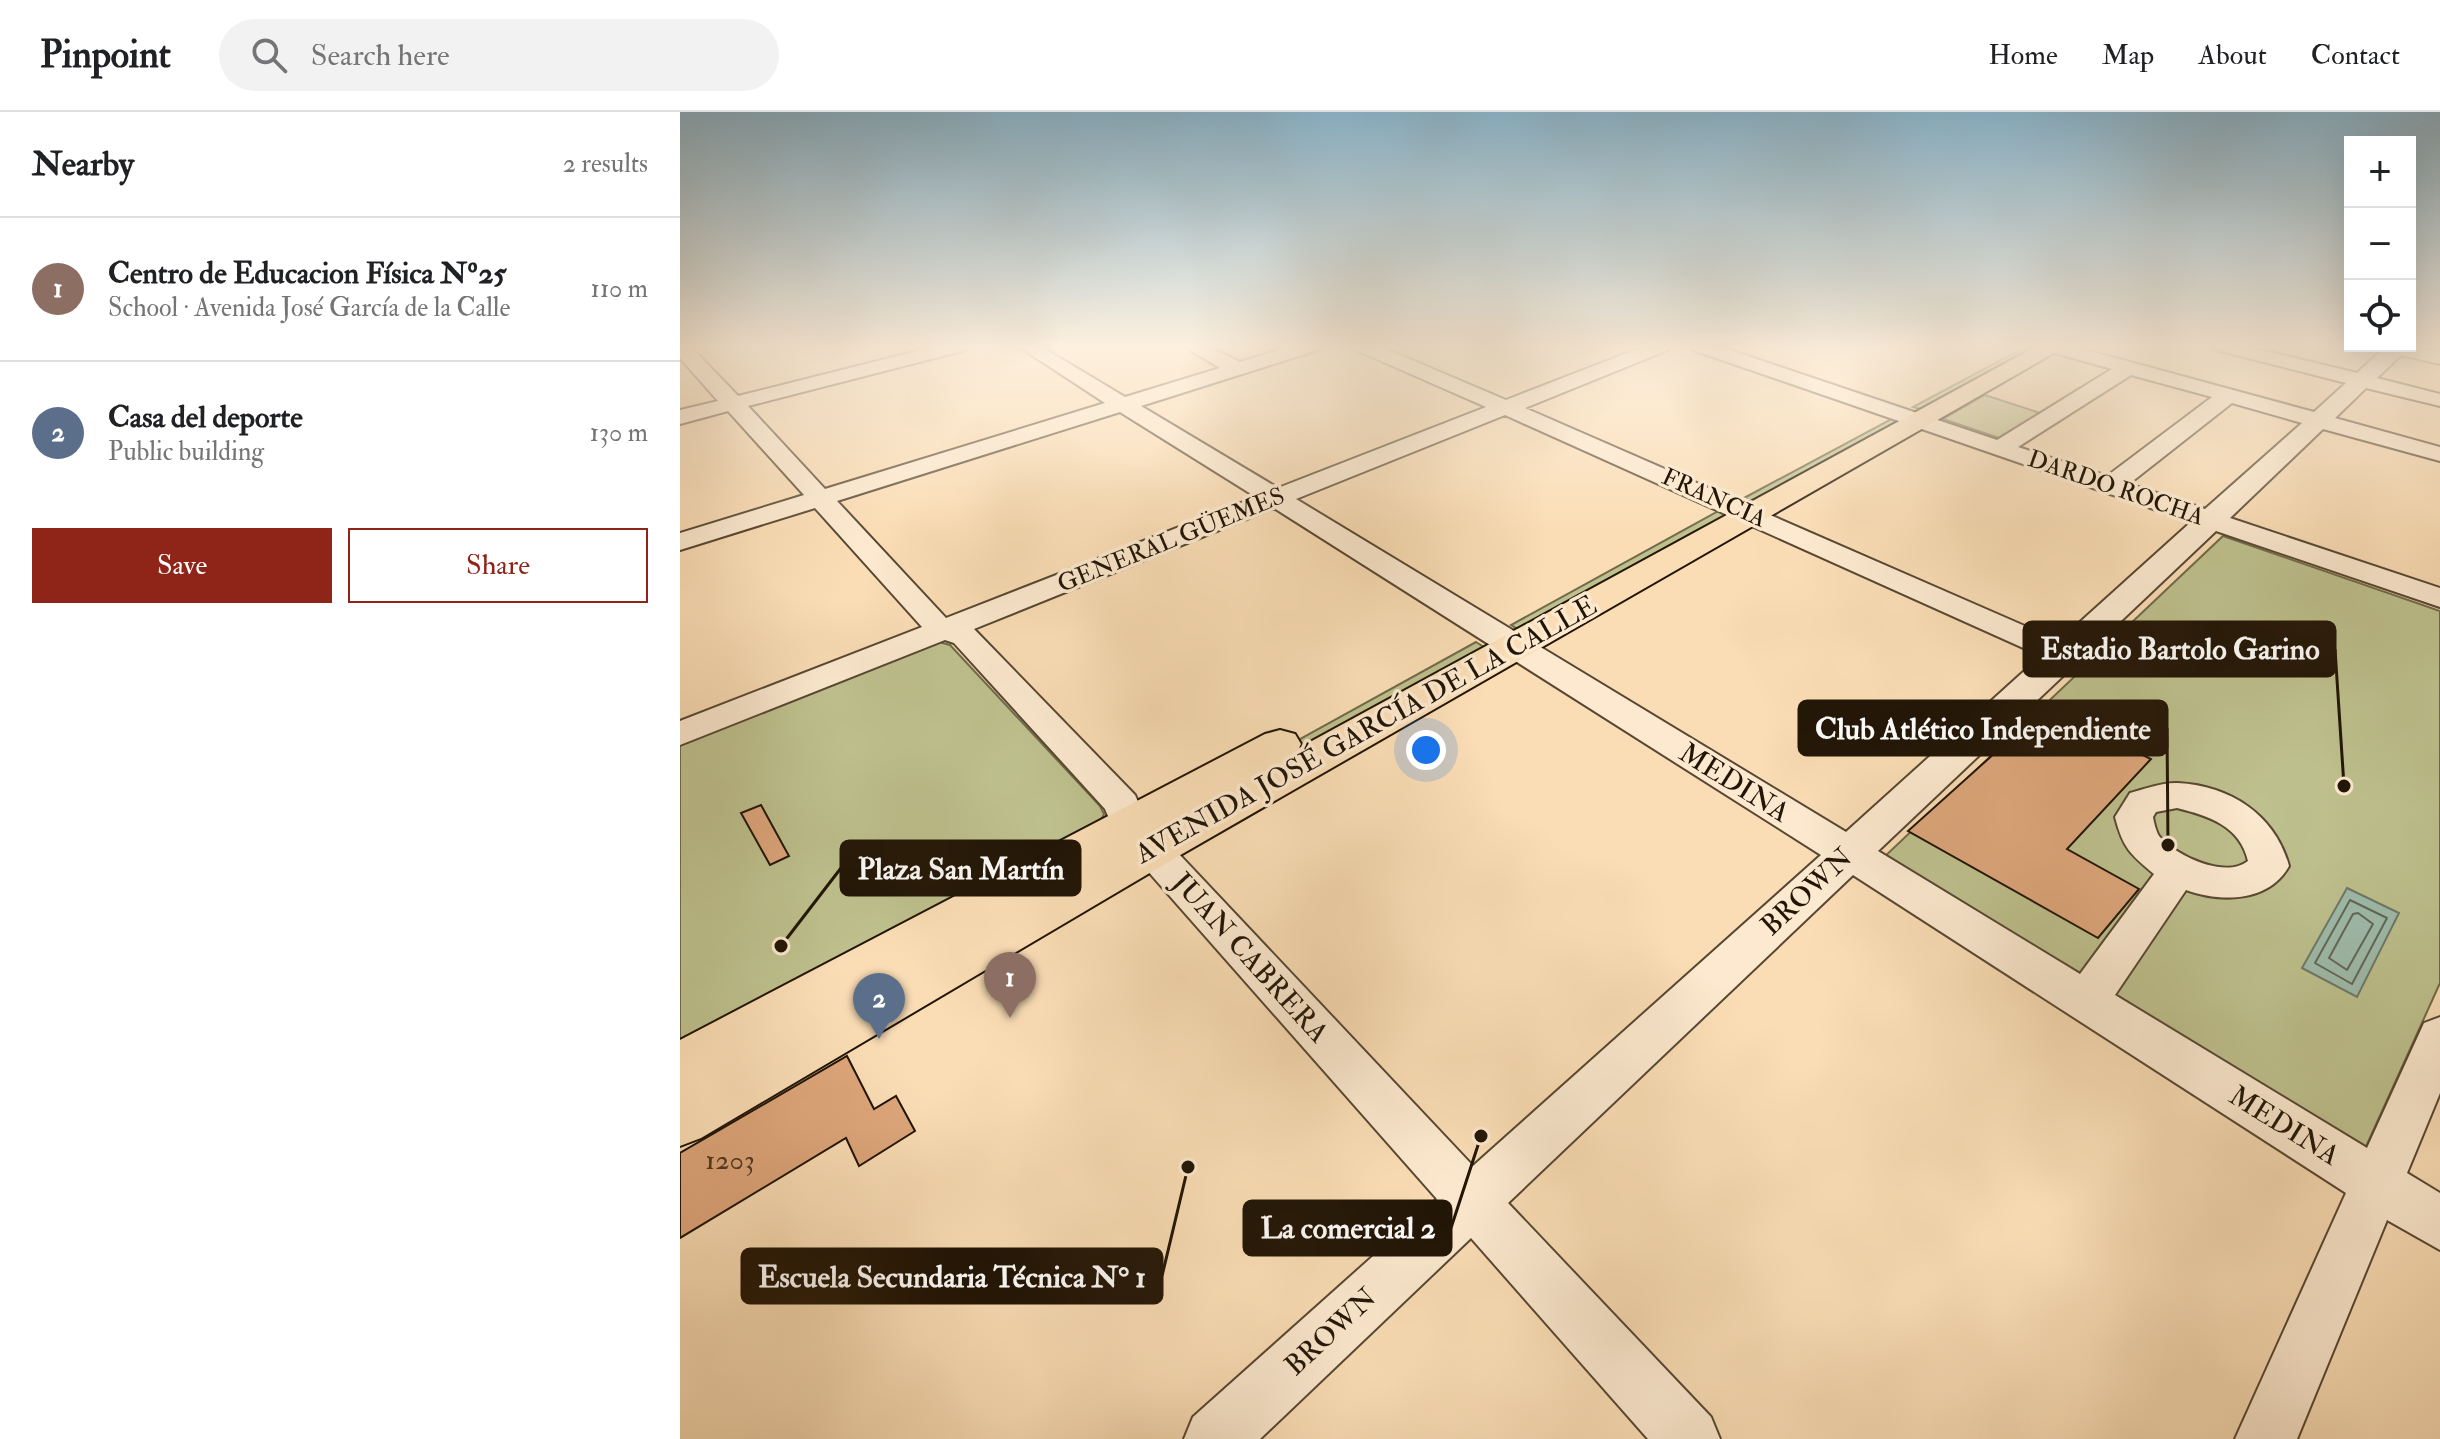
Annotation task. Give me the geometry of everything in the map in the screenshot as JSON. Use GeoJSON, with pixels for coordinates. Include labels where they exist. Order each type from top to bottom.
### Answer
{"type":"FeatureCollection","features":[{"type":"Feature","properties":{"kind":"main road","name":"AVENIDA JOSÉ GARCÍA DE LA CALLE"},"geometry":{"type":"LineString","coordinates":[[1910,416],[1922,408]]}},
{"type":"Feature","properties":{"kind":"main road","name":"AVENIDA JOSÉ GARCÍA DE LA CALLE"},"geometry":{"type":"LineString","coordinates":[[680,1069],[1141,837],[1738,508],[1926,408]]}},
{"type":"Feature","properties":{"kind":"main road","name":"AVENIDA JOSÉ GARCÍA DE LA CALLE"},"geometry":{"type":"LineString","coordinates":[[680,1118],[1141,837]]}},
{"type":"Feature","properties":{"kind":"street"},"geometry":{"type":"LineString","coordinates":[[680,417],[716,408]]}},
{"type":"Feature","properties":{"kind":"street","name":"JUAN CABRERA"},"geometry":{"type":"LineString","coordinates":[[735,408],[941,630],[965,636],[1125,807],[1141,837],[1470,1203],[1689,1439]]}},
{"type":"Feature","properties":{"kind":"street"},"geometry":{"type":"LineString","coordinates":[[680,542],[1109,408]]}},
{"type":"Feature","properties":{"kind":"street","name":"MEDINA"},"geometry":{"type":"LineString","coordinates":[[1128,408],[1504,638],[2440,1223]]}},
{"type":"Feature","properties":{"kind":"street","name":"GENERAL GÜEMES"},"geometry":{"type":"LineString","coordinates":[[680,734],[1504,408]]}},
{"type":"Feature","properties":{"kind":"street","name":"FRANCIA"},"geometry":{"type":"LineString","coordinates":[[1504,408],[1738,508],[2064,655]]}},
{"type":"Feature","properties":{"kind":"street","name":"DARDO ROCHA"},"geometry":{"type":"LineString","coordinates":[[1886,408],[2440,598]]}},
{"type":"Feature","properties":{"kind":"street"},"geometry":{"type":"LineString","coordinates":[[2000,448],[2064,408]]}},
{"type":"Feature","properties":{"kind":"street"},"geometry":{"type":"LineString","coordinates":[[2110,486],[2211,408]]}},
{"type":"Feature","properties":{"kind":"street"},"geometry":{"type":"LineString","coordinates":[[2270,408],[2440,454]]}},
{"type":"Feature","properties":{"kind":"street","name":"BROWN"},"geometry":{"type":"LineString","coordinates":[[1215,1439],[2332,408]]}},
{"type":"Feature","properties":{"kind":"street"},"geometry":{"type":"LineString","coordinates":[[2085,1003],[2178,871]]}},
{"type":"Feature","properties":{"kind":"street"},"geometry":{"type":"LineString","coordinates":[[2266,1439],[2440,1037]]}},
{"type":"Feature","properties":{"kind":"green space"},"geometry":{"type":"Polygon","coordinates":[[[1962,408],[2024,408],[2043,414],[2002,439],[1943,419],[1962,408]]]}},
{"type":"Feature","properties":{"kind":"green space"},"geometry":{"type":"Polygon","coordinates":[[[1897,416],[1910,420],[1757,504],[1744,498],[1897,416]]]}},
{"type":"Feature","properties":{"kind":"green space"},"geometry":{"type":"Polygon","coordinates":[[[1720,510],[1734,516],[1526,634],[1511,625],[1720,510]]]}},
{"type":"Feature","properties":{"kind":"green space"},"geometry":{"type":"Polygon","coordinates":[[[2223,536],[2440,611],[2440,983],[2364,1151],[1882,859],[2223,536]]]}},
{"type":"Feature","properties":{"kind":"green space"},"geometry":{"type":"Polygon","coordinates":[[[935,641],[950,645],[1100,806],[1104,814],[1101,821],[680,1054],[680,742],[935,641]]]}},
{"type":"Feature","properties":{"kind":"green space"},"geometry":{"type":"Polygon","coordinates":[[[1476,642],[1490,651],[1179,826],[1166,813],[1476,642]]]}},
{"type":"Feature","properties":{"kind":"water"},"geometry":{"type":"Polygon","coordinates":[[[2347,888],[2399,913],[2357,997],[2302,968],[2347,888]]]}},
{"type":"Feature","properties":{"kind":"building"},"geometry":{"type":"Polygon","coordinates":[[[2045,708],[2151,759],[2067,849],[2139,889],[2098,938],[1908,831],[2045,708]]]}},
{"type":"Feature","properties":{"kind":"building"},"geometry":{"type":"Polygon","coordinates":[[[761,805],[789,856],[770,865],[741,813],[761,805]]]}},
{"type":"Feature","properties":{"kind":"building"},"geometry":{"type":"Polygon","coordinates":[[[847,1056],[874,1109],[896,1096],[915,1131],[859,1166],[846,1138],[680,1238],[680,1153],[847,1056]]]}},
{"type":"Feature","properties":{"kind":"place","name":"Estadio Bartolo Garino"},"geometry":{"type":"Point","coordinates":[2344,786]}},
{"type":"Feature","properties":{"kind":"place","name":"Club Atlético Independiente"},"geometry":{"type":"Point","coordinates":[2168,845]}},
{"type":"Feature","properties":{"kind":"place","name":"Plaza San Martín"},"geometry":{"type":"Point","coordinates":[781,946]}},
{"type":"Feature","properties":{"kind":"place","name":"Centro de Educacion Física Nº25"},"geometry":{"type":"Point","coordinates":[1010,1018]}},
{"type":"Feature","properties":{"kind":"place","name":"Casa del deporte"},"geometry":{"type":"Point","coordinates":[879,1039]}},
{"type":"Feature","properties":{"kind":"place","name":"La comercial 2"},"geometry":{"type":"Point","coordinates":[1481,1136]}},
{"type":"Feature","properties":{"kind":"place","name":"Escuela Secundaria Técnica N° 1"},"geometry":{"type":"Point","coordinates":[1188,1167]}}]}
